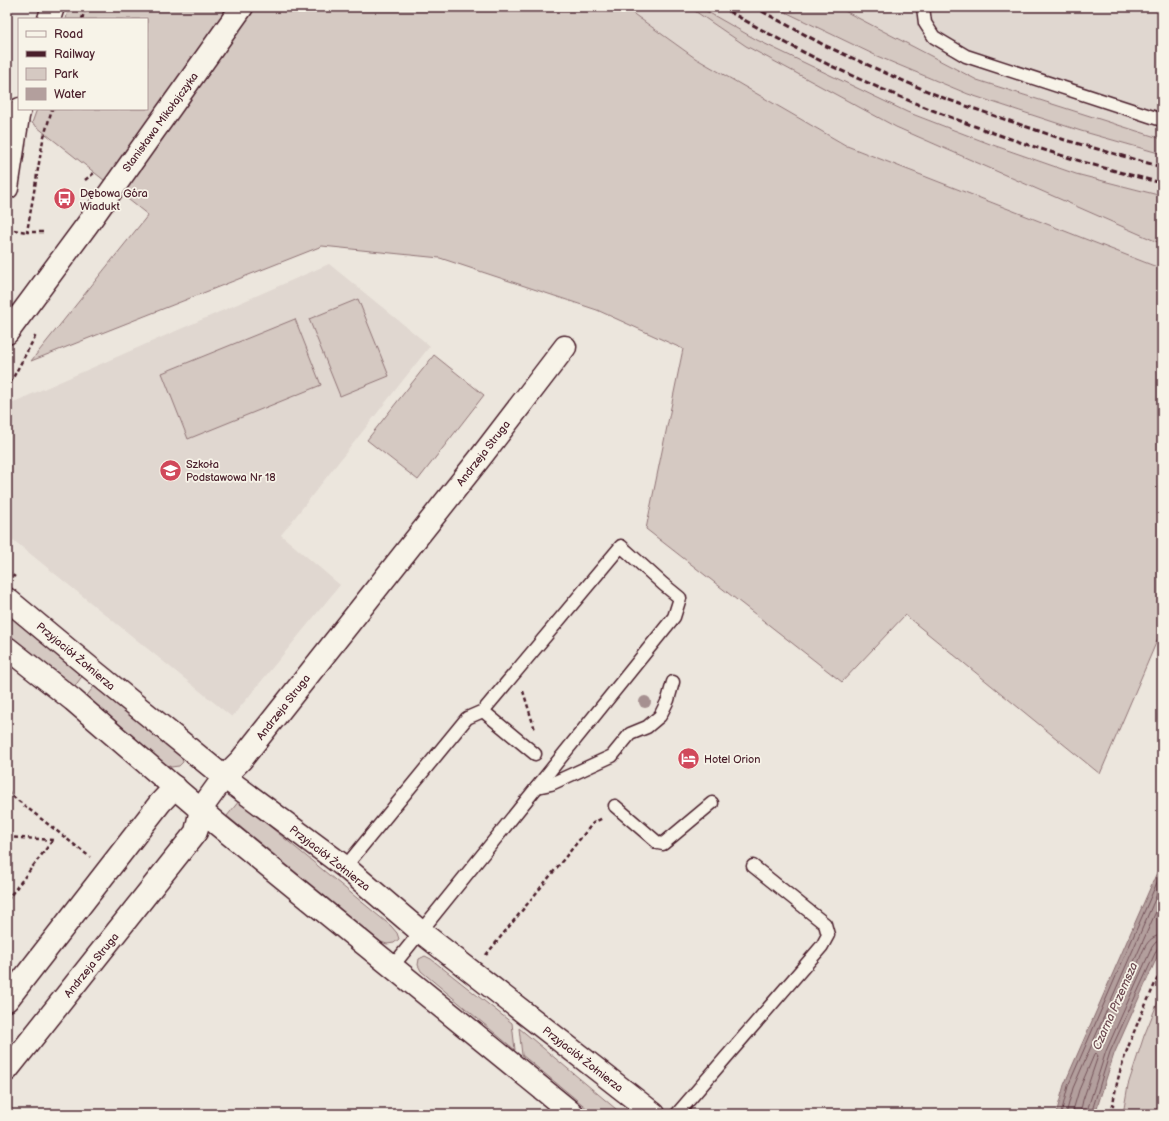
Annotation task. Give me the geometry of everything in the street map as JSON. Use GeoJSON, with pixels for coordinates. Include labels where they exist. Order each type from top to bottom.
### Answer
{"type":"FeatureCollection","features":[{"type":"Feature","properties":{"kind":"street"},"geometry":{"type":"LineString","coordinates":[[49,18],[53,7]]}},
{"type":"Feature","properties":{"kind":"street","name":"Stanisława Mikołajczyka"},"geometry":{"type":"LineString","coordinates":[[9,324],[87,225],[242,7]]}},
{"type":"Feature","properties":{"kind":"street"},"geometry":{"type":"LineString","coordinates":[[7,188],[20,110]]}},
{"type":"Feature","properties":{"kind":"street","name":"Andrzeja Struga"},"geometry":{"type":"LineString","coordinates":[[7,1070],[196,832],[201,809],[224,777],[241,760],[480,458],[565,347]]}},
{"type":"Feature","properties":{"kind":"street","name":"Przyjaciół Żołnierza"},"geometry":{"type":"LineString","coordinates":[[7,599],[224,777],[344,867],[421,932],[654,1114]]}},
{"type":"Feature","properties":{"kind":"street"},"geometry":{"type":"LineString","coordinates":[[7,648],[73,700],[201,809],[573,1114]]}},
{"type":"Feature","properties":{"kind":"street"},"geometry":{"type":"LineString","coordinates":[[7,1000],[160,803],[175,787]]}},
{"type":"Feature","properties":{"kind":"lane"},"geometry":{"type":"LineString","coordinates":[[923,7],[925,23],[934,37],[966,56],[1162,120]]}},
{"type":"Feature","properties":{"kind":"lane"},"geometry":{"type":"LineString","coordinates":[[344,867],[467,718],[483,711],[622,546],[680,598],[674,617],[392,967]]}},
{"type":"Feature","properties":{"kind":"lane"},"geometry":{"type":"LineString","coordinates":[[537,787],[551,784],[612,756],[630,734],[647,726],[660,716],[668,700],[673,682]]}},
{"type":"Feature","properties":{"kind":"lane"},"geometry":{"type":"LineString","coordinates":[[483,711],[534,754]]}},
{"type":"Feature","properties":{"kind":"lane"},"geometry":{"type":"LineString","coordinates":[[616,807],[658,843],[663,844],[712,803]]}},
{"type":"Feature","properties":{"kind":"lane"},"geometry":{"type":"LineString","coordinates":[[676,1114],[822,946],[828,935],[825,924],[753,866]]}},
{"type":"Feature","properties":{"kind":"path"},"geometry":{"type":"LineString","coordinates":[[82,18],[86,7]]}},
{"type":"Feature","properties":{"kind":"path"},"geometry":{"type":"LineString","coordinates":[[27,232],[43,140],[52,110]]}},
{"type":"Feature","properties":{"kind":"path"},"geometry":{"type":"LineString","coordinates":[[7,229],[27,232],[43,232]]}},
{"type":"Feature","properties":{"kind":"path"},"geometry":{"type":"LineString","coordinates":[[516,671],[535,731]]}},
{"type":"Feature","properties":{"kind":"path"},"geometry":{"type":"LineString","coordinates":[[7,792],[96,862]]}},
{"type":"Feature","properties":{"kind":"path"},"geometry":{"type":"LineString","coordinates":[[484,957],[593,823],[601,820],[616,807]]}},
{"type":"Feature","properties":{"kind":"path"},"geometry":{"type":"LineString","coordinates":[[7,837],[53,840],[7,900]]}},
{"type":"Feature","properties":{"kind":"path"},"geometry":{"type":"LineString","coordinates":[[1112,1114],[1117,1083],[1130,1041],[1162,968]]}},
{"type":"Feature","properties":{"kind":"shaded area"},"geometry":{"type":"Polygon","coordinates":[[[624,7],[689,7],[746,46],[896,127],[1162,244],[1162,269],[847,146],[695,58],[624,7]]]}},
{"type":"Feature","properties":{"kind":"shaded area"},"geometry":{"type":"Polygon","coordinates":[[[699,7],[775,7],[877,56],[968,94],[1081,131],[1162,154],[1162,196],[1076,174],[990,144],[907,112],[757,40],[699,7]]]}},
{"type":"Feature","properties":{"kind":"shaded area"},"geometry":{"type":"Polygon","coordinates":[[[837,7],[1162,7],[1162,139],[977,80],[837,7]]]}},
{"type":"Feature","properties":{"kind":"shaded area","name":"Szkoła Podstawowa Nr 18"},"geometry":{"type":"Polygon","coordinates":[[[329,264],[430,346],[281,535],[340,585],[232,717],[7,535],[7,405],[329,264]]]}},
{"type":"Feature","properties":{"kind":"green space"},"geometry":{"type":"Polygon","coordinates":[[[69,7],[624,7],[695,58],[847,146],[1162,269],[1162,629],[1100,774],[905,615],[842,682],[646,529],[683,349],[597,310],[440,258],[322,246],[31,361],[148,215],[32,123],[37,110],[148,110],[148,18],[66,18],[69,7]]]}},
{"type":"Feature","properties":{"kind":"green space"},"geometry":{"type":"Polygon","coordinates":[[[689,7],[699,7],[757,40],[907,112],[990,144],[1076,174],[1162,196],[1162,244],[896,127],[746,46],[689,7]]]}},
{"type":"Feature","properties":{"kind":"green space"},"geometry":{"type":"Polygon","coordinates":[[[775,7],[837,7],[977,80],[1162,139],[1162,154],[1081,131],[968,94],[877,56],[775,7]]]}},
{"type":"Feature","properties":{"kind":"green space"},"geometry":{"type":"Polygon","coordinates":[[[358,299],[389,376],[340,396],[309,319],[358,299]]]}},
{"type":"Feature","properties":{"kind":"green space"},"geometry":{"type":"Polygon","coordinates":[[[295,319],[321,385],[188,439],[162,373],[295,319]]]}},
{"type":"Feature","properties":{"kind":"green space"},"geometry":{"type":"Polygon","coordinates":[[[434,355],[484,395],[418,480],[367,440],[434,355]]]}},
{"type":"Feature","properties":{"kind":"green space"},"geometry":{"type":"Polygon","coordinates":[[[7,614],[83,675],[72,690],[7,636],[7,614]]]}},
{"type":"Feature","properties":{"kind":"green space"},"geometry":{"type":"Polygon","coordinates":[[[95,685],[181,756],[183,762],[179,766],[171,767],[166,764],[83,701],[95,685]]]}},
{"type":"Feature","properties":{"kind":"green space"},"geometry":{"type":"Polygon","coordinates":[[[239,801],[391,926],[397,933],[399,939],[394,943],[387,944],[381,942],[227,816],[239,801]]]}},
{"type":"Feature","properties":{"kind":"green space"},"geometry":{"type":"Polygon","coordinates":[[[425,956],[431,959],[512,1023],[515,1050],[421,971],[418,965],[419,959],[425,956]]]}},
{"type":"Feature","properties":{"kind":"green space"},"geometry":{"type":"Polygon","coordinates":[[[1162,992],[1162,1114],[1123,1114],[1128,1085],[1144,1036],[1162,992]]]}},
{"type":"Feature","properties":{"kind":"green space"},"geometry":{"type":"Polygon","coordinates":[[[519,1028],[622,1114],[594,1114],[522,1055],[519,1028]]]}},
{"type":"Feature","properties":{"kind":"water","name":"Czarna Przemsza"},"geometry":{"type":"Polygon","coordinates":[[[1162,861],[1162,946],[1114,1054],[1095,1114],[1056,1114],[1064,1085],[1162,861]]]}},
{"type":"Feature","properties":{"kind":"railway"},"geometry":{"type":"LineString","coordinates":[[721,7],[817,59],[859,79],[943,114],[1073,159],[1162,183]]}},
{"type":"Feature","properties":{"kind":"railway"},"geometry":{"type":"LineString","coordinates":[[754,7],[824,45],[946,99],[1065,140],[1162,167]]}},
{"type":"Feature","properties":{"kind":"place","name":"Dębowa Góra Wiadukt"},"geometry":{"type":"Point","coordinates":[64,199]}},
{"type":"Feature","properties":{"kind":"place","name":"Szkoła Podstawowa Nr 18"},"geometry":{"type":"Point","coordinates":[170,470]}},
{"type":"Feature","properties":{"kind":"place","name":"Hotel Orion"},"geometry":{"type":"Point","coordinates":[688,759]}}]}
